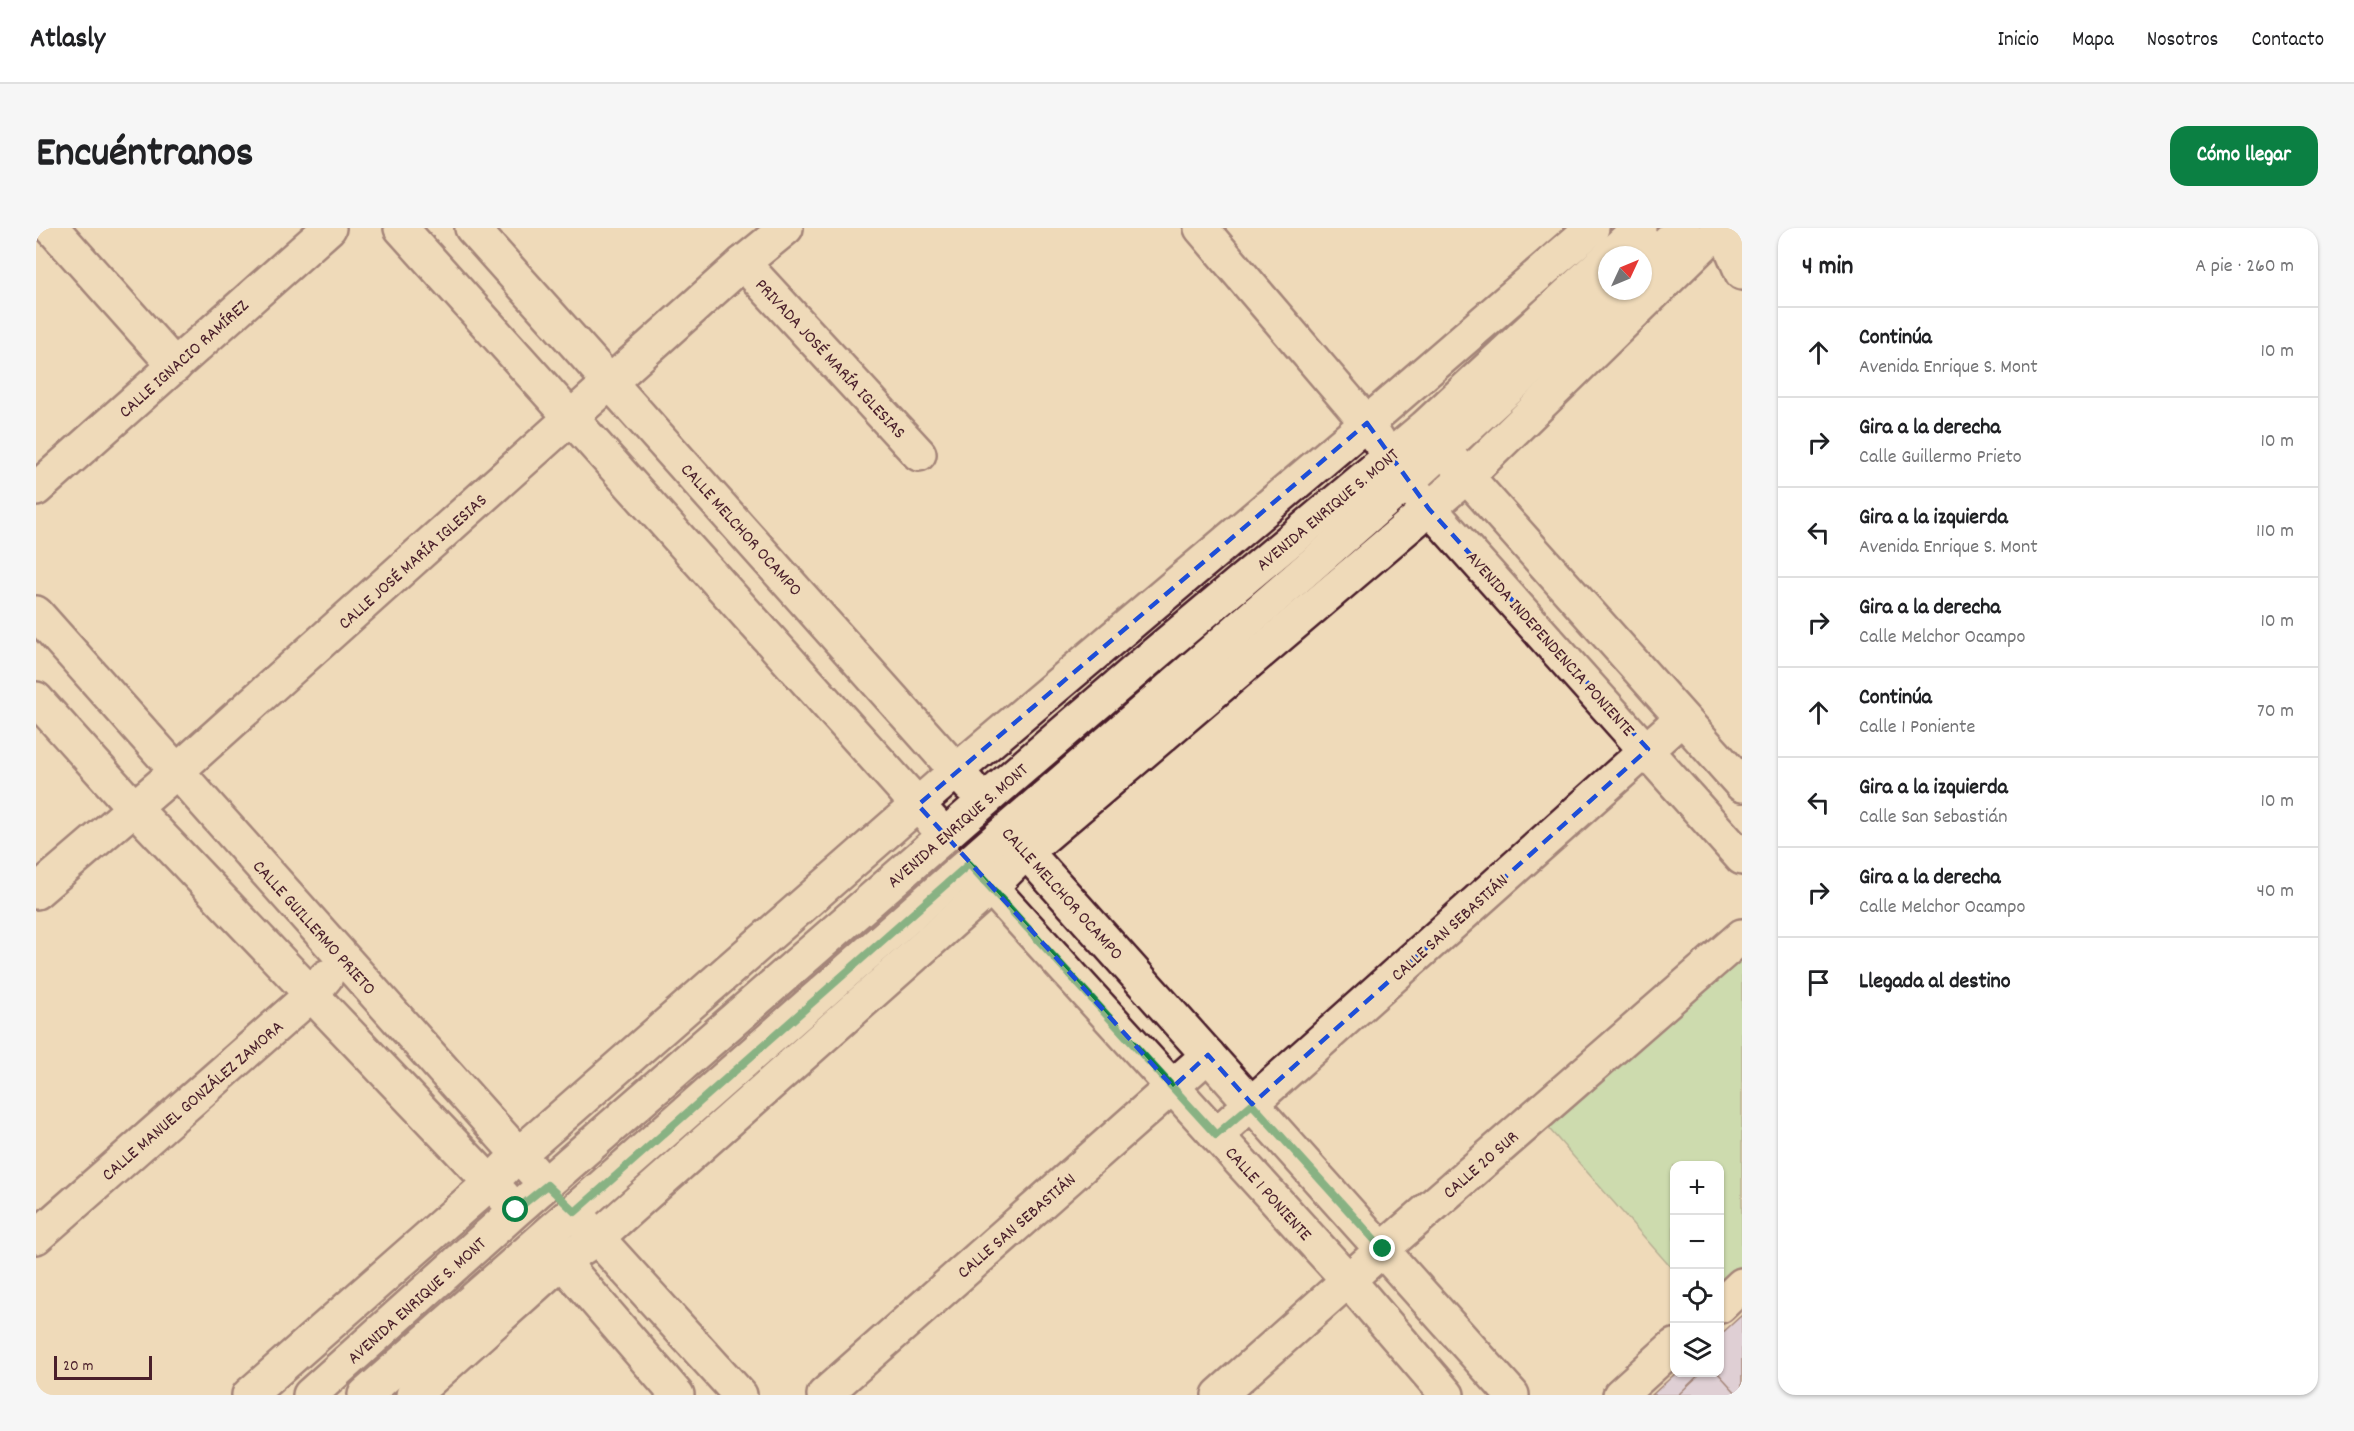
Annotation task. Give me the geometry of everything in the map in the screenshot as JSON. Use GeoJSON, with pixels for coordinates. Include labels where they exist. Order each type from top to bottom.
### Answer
{"type":"FeatureCollection","features":[{"type":"Feature","properties":{"kind":"street"},"geometry":{"type":"LineString","coordinates":[[52,228],[175,366]]}},
{"type":"Feature","properties":{"kind":"street","name":"CALLE IGNACIO RAMÍREZ"},"geometry":{"type":"LineString","coordinates":[[36,489],[329,228]]}},
{"type":"Feature","properties":{"kind":"street"},"geometry":{"type":"LineString","coordinates":[[400,228],[572,417],[980,875]]}},
{"type":"Feature","properties":{"kind":"street","name":"CALLE MELCHOR OCAMPO"},"geometry":{"type":"LineString","coordinates":[[472,228],[611,381],[1016,841],[1512,1395]]}},
{"type":"Feature","properties":{"kind":"street","name":"CALLE JOSÉ MARÍA IGLESIAS"},"geometry":{"type":"LineString","coordinates":[[36,892],[135,809],[743,263],[786,228]]}},
{"type":"Feature","properties":{"kind":"street","name":"AVENIDA INDEPENDENCIA PONIENTE"},"geometry":{"type":"LineString","coordinates":[[1202,228],[1367,423],[1429,509],[1648,749],[1742,858]]}},
{"type":"Feature","properties":{"kind":"street"},"geometry":{"type":"LineString","coordinates":[[249,1395],[490,1183],[518,1155],[956,771],[1367,423],[1592,228]]}},
{"type":"Feature","properties":{"kind":"street","name":"AVENIDA ENRIQUE S. MONT"},"geometry":{"type":"LineString","coordinates":[[1619,246],[1639,228]]}},
{"type":"Feature","properties":{"kind":"street"},"geometry":{"type":"LineString","coordinates":[[1652,257],[1683,228]]}},
{"type":"Feature","properties":{"kind":"street"},"geometry":{"type":"LineString","coordinates":[[413,1395],[552,1250],[597,1238],[1016,841],[1466,477],[1708,240],[1723,229],[1742,273]]}},
{"type":"Feature","properties":{"kind":"street","name":"PRIVADA JOSÉ MARÍA IGLESIAS"},"geometry":{"type":"LineString","coordinates":[[743,263],[919,454]]}},
{"type":"Feature","properties":{"kind":"street","name":"AVENIDA ENRIQUE S. MONT"},"geometry":{"type":"LineString","coordinates":[[1434,438],[1598,266]]}},
{"type":"Feature","properties":{"kind":"street","name":"AVENIDA ENRIQUE S. MONT"},"geometry":{"type":"LineString","coordinates":[[1016,841],[1398,469],[1604,300]]}},
{"type":"Feature","properties":{"kind":"street"},"geometry":{"type":"LineString","coordinates":[[1367,423],[1434,438],[1466,477],[1742,785]]}},
{"type":"Feature","properties":{"kind":"street","name":"AVENIDA ENRIQUE S. MONT"},"geometry":{"type":"LineString","coordinates":[[310,1395],[516,1210],[1157,652],[1398,469]]}},
{"type":"Feature","properties":{"kind":"street","name":"CALLE GUILLERMO PRIETO"},"geometry":{"type":"LineString","coordinates":[[36,614],[518,1155],[575,1212],[740,1395]]}},
{"type":"Feature","properties":{"kind":"street"},"geometry":{"type":"LineString","coordinates":[[36,699],[135,809],[516,1210],[677,1395]]}},
{"type":"Feature","properties":{"kind":"street","name":"CALLE SAN SEBASTIÁN"},"geometry":{"type":"LineString","coordinates":[[1216,1135],[1681,719]]}},
{"type":"Feature","properties":{"kind":"street","name":"AVENIDA ENRIQUE S. MONT"},"geometry":{"type":"LineString","coordinates":[[365,1395],[552,1250],[575,1212],[980,875]]}},
{"type":"Feature","properties":{"kind":"street","name":"CALLE 1 PONIENTE"},"geometry":{"type":"LineString","coordinates":[[980,875],[1348,1281],[1447,1395]]}},
{"type":"Feature","properties":{"kind":"street","name":"CALLE 20 SUR"},"geometry":{"type":"LineString","coordinates":[[1220,1395],[1383,1249],[1742,936]]}},
{"type":"Feature","properties":{"kind":"street","name":"CALLE MANUEL GONZÁLEZ ZAMORA"},"geometry":{"type":"LineString","coordinates":[[36,1237],[312,994],[342,957]]}},
{"type":"Feature","properties":{"kind":"street","name":"CALLE SAN SEBASTIÁN"},"geometry":{"type":"LineString","coordinates":[[824,1395],[1208,1055]]}},
{"type":"Feature","properties":{"kind":"street"},"geometry":{"type":"LineString","coordinates":[[1724,1301],[1742,1285]]}},
{"type":"Feature","properties":{"kind":"street"},"geometry":{"type":"LineString","coordinates":[[1620,1395],[1670,1350]]}},
{"type":"Feature","properties":{"kind":"highlighted area"},"geometry":{"type":"Polygon","coordinates":[[[1367,423],[1429,509],[1648,749],[1252,1104],[1208,1055],[1173,1087],[918,805],[1367,423]]]}},
{"type":"Feature","properties":{"kind":"green space"},"geometry":{"type":"Polygon","coordinates":[[[1742,936],[1742,1285],[1724,1301],[1724,1161],[1670,1161],[1670,1266],[1537,1115],[1742,936]]]}},
{"type":"Feature","properties":{"kind":"building"},"geometry":{"type":"Polygon","coordinates":[[[1742,1315],[1742,1395],[1652,1395],[1672,1377],[1724,1377],[1724,1331],[1742,1315]]]}},
{"type":"Feature","properties":{"kind":"building"},"geometry":{"type":"Polygon","coordinates":[[[1697,1377],[1722,1377],[1738,1395],[1678,1395],[1697,1377]]]}},
{"type":"Feature","properties":{"kind":"route"},"geometry":{"type":"LineString","coordinates":[[516,1210],[547,1185],[575,1212],[969,864],[1216,1135],[1252,1104],[1383,1249]]}}]}
